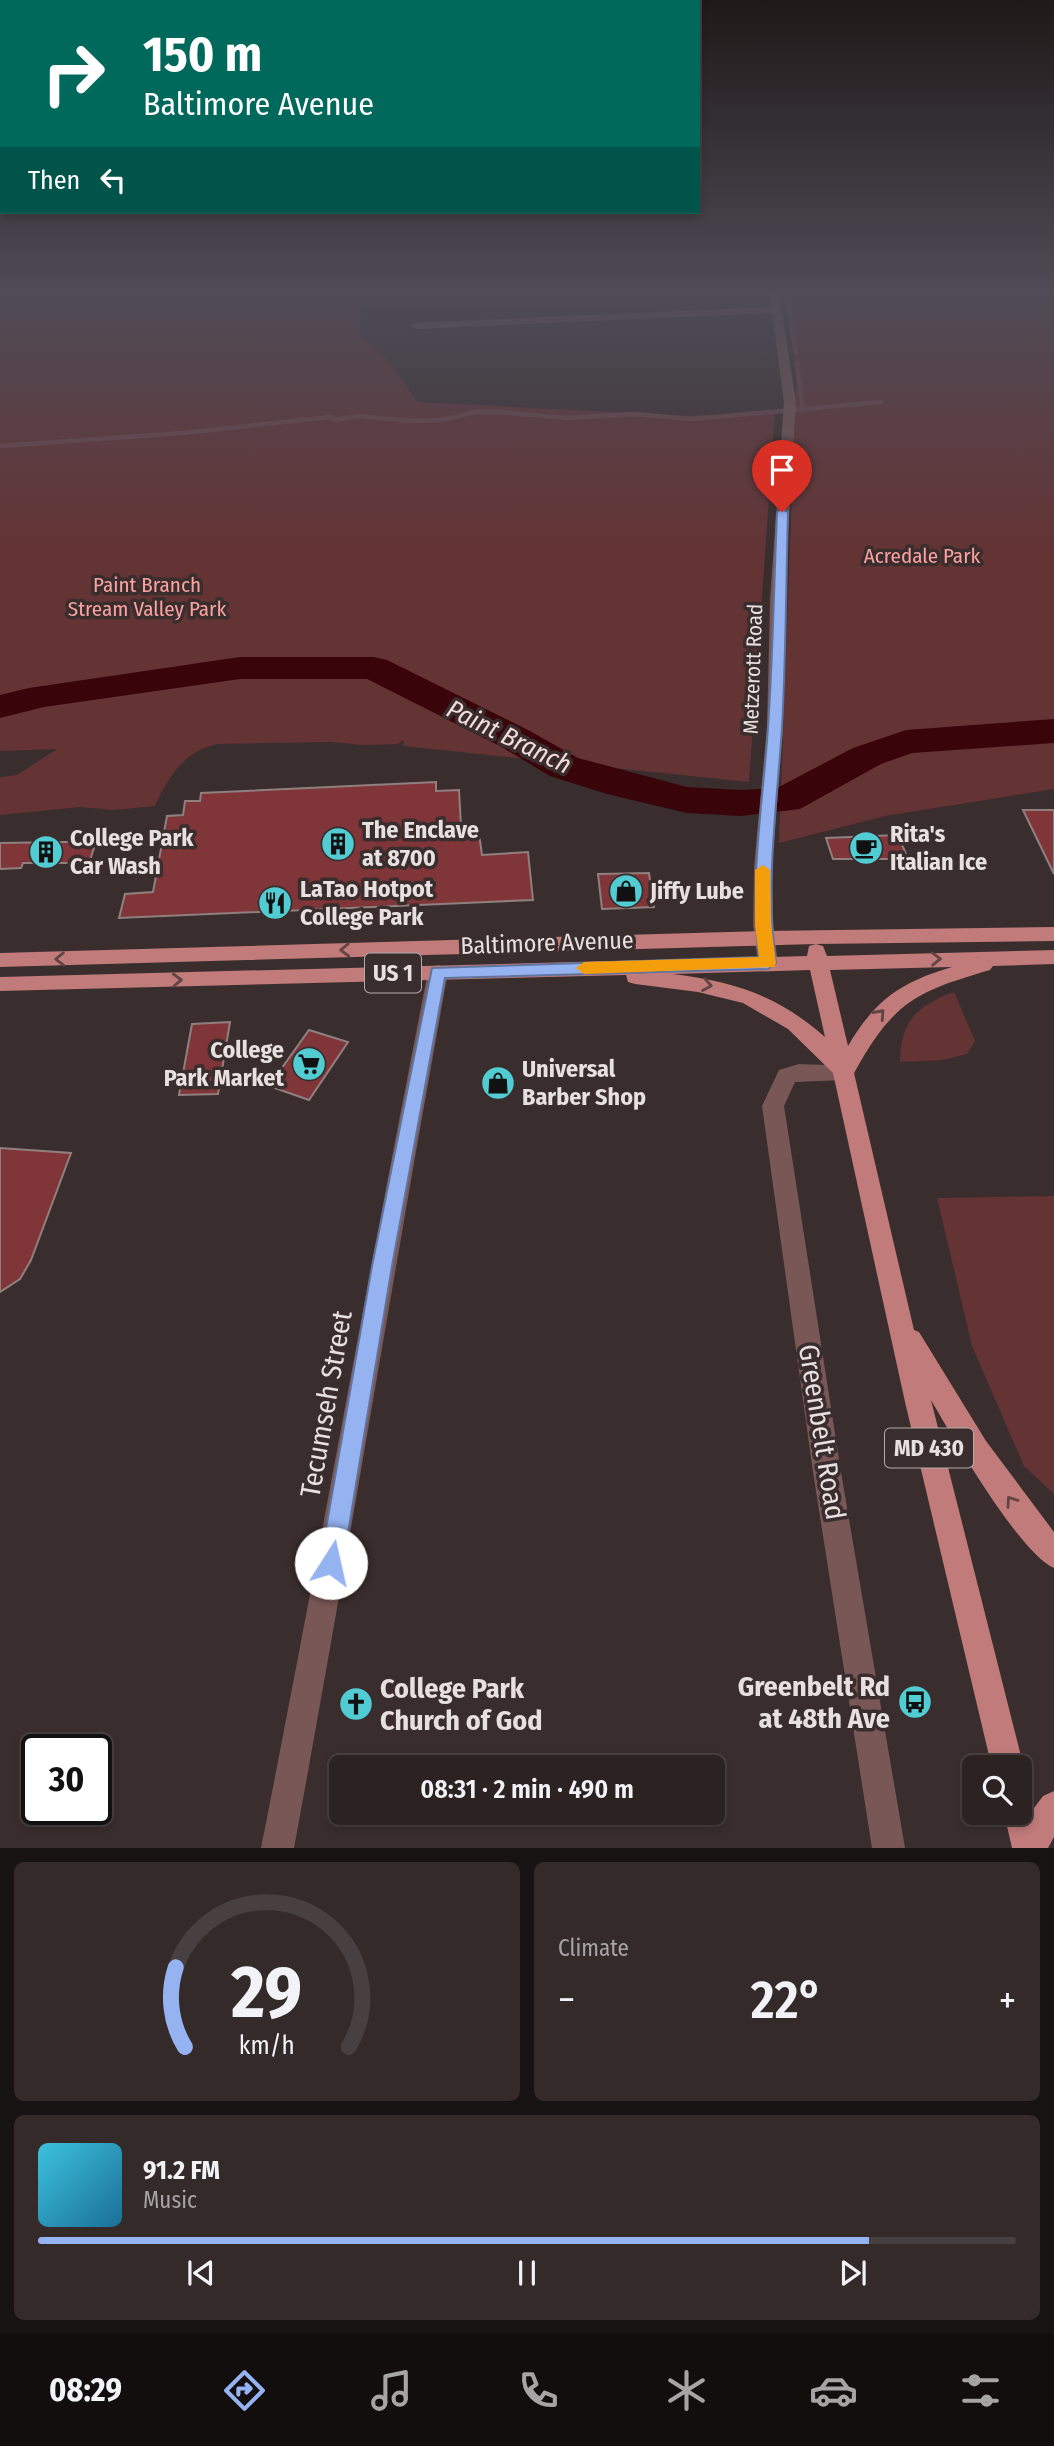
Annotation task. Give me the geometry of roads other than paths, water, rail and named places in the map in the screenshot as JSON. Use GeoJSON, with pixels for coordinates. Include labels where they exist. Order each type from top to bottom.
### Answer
{"type":"FeatureCollection","features":[{"type":"Feature","properties":{"kind":"main road","name":"Baltimore Avenue"},"geometry":{"type":"LineString","coordinates":[[0,960],[764,938],[1054,934]]}},
{"type":"Feature","properties":{"kind":"main road","name":"MD 430"},"geometry":{"type":"LineString","coordinates":[[813,937],[901,1325],[1005,1755]]}},
{"type":"Feature","properties":{"kind":"main road","name":"Baltimore Avenue"},"geometry":{"type":"LineString","coordinates":[[0,984],[1054,957]]}},
{"type":"Feature","properties":{"kind":"main road"},"geometry":{"type":"LineString","coordinates":[[566,969],[713,985],[747,995],[770,1004],[815,1037],[845,1072],[881,1011],[902,994],[925,981],[1010,958]]}},
{"type":"Feature","properties":{"kind":"main road"},"geometry":{"type":"LineString","coordinates":[[901,1325],[965,1434],[1031,1529],[1054,1554]]}},
{"type":"Feature","properties":{"kind":"main road"},"geometry":{"type":"LineString","coordinates":[[1035,1845],[1054,1807]]}},
{"type":"Feature","properties":{"kind":"main road"},"geometry":{"type":"LineString","coordinates":[[1026,1825],[1035,1845]]}},
{"type":"Feature","properties":{"kind":"street","name":"Metzerott Road"},"geometry":{"type":"LineString","coordinates":[[768,963],[764,938],[762,867],[775,727],[777,600],[789,410],[785,380]]}},
{"type":"Feature","properties":{"kind":"street","name":"Tecumseh Street"},"geometry":{"type":"LineString","coordinates":[[277,1847],[322,1617],[382,1266],[438,972]]}},
{"type":"Feature","properties":{"kind":"street","name":"Greenbelt Road"},"geometry":{"type":"LineString","coordinates":[[845,1072],[799,1072],[787,1076],[773,1106],[827,1472],[889,1847]]}},
{"type":"Feature","properties":{"kind":"waterway"},"geometry":{"type":"LineString","coordinates":[[799,380],[803,409]]}},
{"type":"Feature","properties":{"kind":"waterway"},"geometry":{"type":"LineString","coordinates":[[803,409],[881,402]]}},
{"type":"Feature","properties":{"kind":"waterway"},"geometry":{"type":"LineString","coordinates":[[0,446],[183,433],[330,417],[336,420],[357,416],[413,421],[442,420],[475,412],[501,412],[566,418],[635,414],[691,419],[803,409]]}},
{"type":"Feature","properties":{"kind":"waterway","name":"Paint Branch"},"geometry":{"type":"LineString","coordinates":[[0,707],[42,696],[240,668],[374,668],[514,738],[564,767],[621,785],[687,800],[741,803],[785,800],[867,756],[906,742],[1054,731]]}},
{"type":"Feature","properties":{"kind":"place","name":"The Enclave at 8700"},"geometry":{"type":"Point","coordinates":[338,844]}},
{"type":"Feature","properties":{"kind":"place","name":"Rita's Italian Ice"},"geometry":{"type":"Point","coordinates":[866,848]}},
{"type":"Feature","properties":{"kind":"place","name":"College Park Car Wash"},"geometry":{"type":"Point","coordinates":[46,852]}},
{"type":"Feature","properties":{"kind":"place","name":"Jiffy Lube"},"geometry":{"type":"Point","coordinates":[626,891]}},
{"type":"Feature","properties":{"kind":"place","name":"LaTao Hotpot College Park"},"geometry":{"type":"Point","coordinates":[275,903]}},
{"type":"Feature","properties":{"kind":"place","name":"College Park Market"},"geometry":{"type":"Point","coordinates":[309,1064]}},
{"type":"Feature","properties":{"kind":"place","name":"Universal Barber Shop"},"geometry":{"type":"Point","coordinates":[498,1083]}},
{"type":"Feature","properties":{"kind":"place","name":"Greenbelt Rd at 48th Ave"},"geometry":{"type":"Point","coordinates":[915,1702]}},
{"type":"Feature","properties":{"kind":"place","name":"College Park Church of God"},"geometry":{"type":"Point","coordinates":[356,1704]}},
{"type":"Feature","properties":{"kind":"park label","name":"Acredale Park"},"geometry":{"type":"Point","coordinates":[922,556]}},
{"type":"Feature","properties":{"kind":"park label","name":"Paint Branch Stream Valley Park"},"geometry":{"type":"Point","coordinates":[147,597]}}]}
